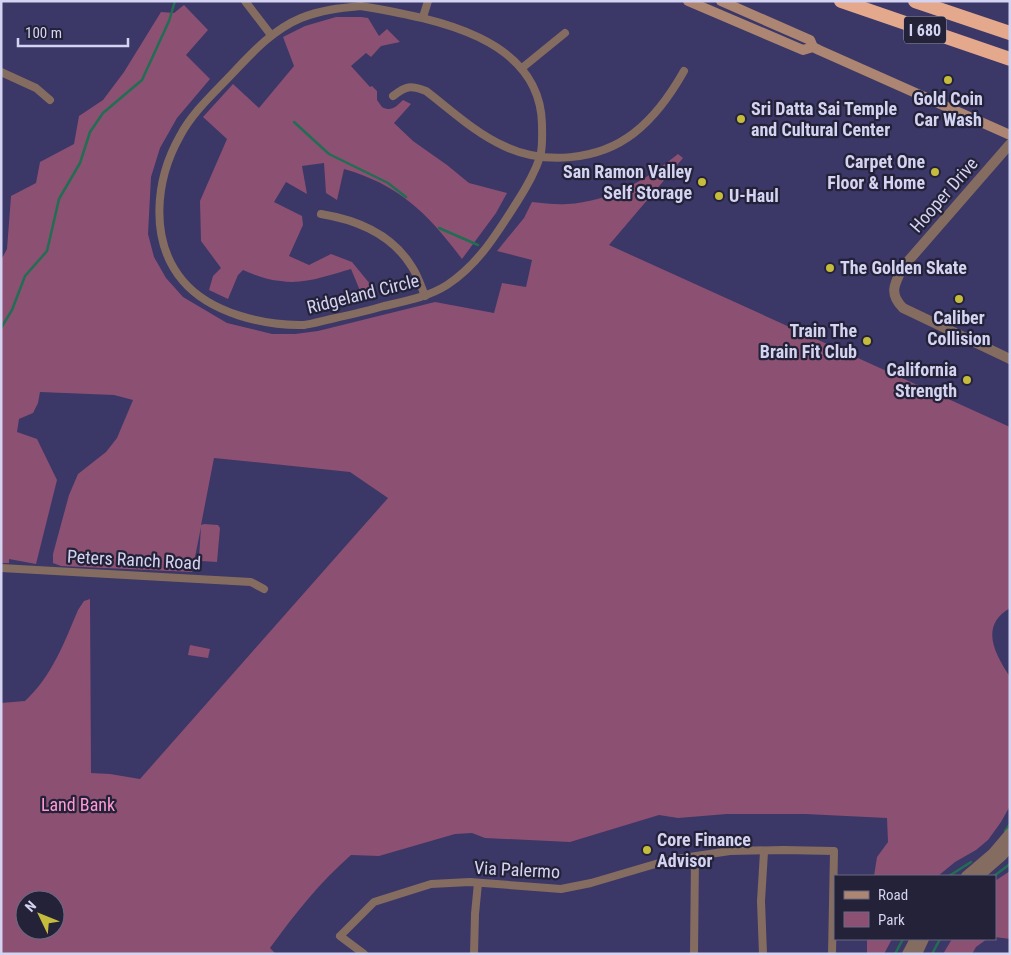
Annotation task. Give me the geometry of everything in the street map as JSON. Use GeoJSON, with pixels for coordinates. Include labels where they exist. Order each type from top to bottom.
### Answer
{"type":"FeatureCollection","features":[{"type":"Feature","properties":{"kind":"highway","name":"I 680"},"geometry":{"type":"LineString","coordinates":[[841,1],[1010,59]]}},
{"type":"Feature","properties":{"kind":"highway","name":"I 680"},"geometry":{"type":"LineString","coordinates":[[915,1],[1010,33]]}},
{"type":"Feature","properties":{"kind":"main road"},"geometry":{"type":"LineString","coordinates":[[688,1],[803,50],[813,47],[1010,135]]}},
{"type":"Feature","properties":{"kind":"main road"},"geometry":{"type":"LineString","coordinates":[[721,1],[810,40],[813,47]]}},
{"type":"Feature","properties":{"kind":"street"},"geometry":{"type":"LineString","coordinates":[[245,1],[271,35]]}},
{"type":"Feature","properties":{"kind":"street"},"geometry":{"type":"LineString","coordinates":[[423,17],[428,1]]}},
{"type":"Feature","properties":{"kind":"street","name":"Ridgeland Circle"},"geometry":{"type":"LineString","coordinates":[[361,4],[423,17],[469,32],[498,49],[522,68],[537,92],[542,115],[540,156],[522,194],[492,242],[470,268],[445,286],[425,296],[306,325],[270,324],[234,314],[208,302],[189,289],[175,272],[165,250],[160,231],[158,205],[170,158],[180,136],[195,113],[259,45],[271,35],[300,18],[329,9],[361,4]]}},
{"type":"Feature","properties":{"kind":"street"},"geometry":{"type":"LineString","coordinates":[[522,68],[565,33]]}},
{"type":"Feature","properties":{"kind":"street"},"geometry":{"type":"LineString","coordinates":[[392,96],[404,87],[426,91],[488,137],[504,146],[522,153],[562,158],[588,154],[610,147],[634,134],[666,100],[684,71]]}},
{"type":"Feature","properties":{"kind":"street"},"geometry":{"type":"LineString","coordinates":[[1,72],[36,88],[50,100]]}},
{"type":"Feature","properties":{"kind":"street","name":"Hooper Drive"},"geometry":{"type":"LineString","coordinates":[[1010,144],[902,267],[894,284],[897,303],[903,308],[1010,359]]}},
{"type":"Feature","properties":{"kind":"street"},"geometry":{"type":"LineString","coordinates":[[321,214],[362,224],[386,237],[413,268],[425,296]]}},
{"type":"Feature","properties":{"kind":"street","name":"Peters Ranch Road"},"geometry":{"type":"LineString","coordinates":[[1,568],[250,582],[264,589]]}},
{"type":"Feature","properties":{"kind":"street"},"geometry":{"type":"LineString","coordinates":[[967,875],[993,853],[1010,833]]}},
{"type":"Feature","properties":{"kind":"street"},"geometry":{"type":"LineString","coordinates":[[980,875],[1010,847]]}},
{"type":"Feature","properties":{"kind":"street","name":"Via Palermo"},"geometry":{"type":"LineString","coordinates":[[364,954],[340,936],[374,902],[431,884],[478,883],[562,889],[591,883],[669,860],[730,852],[783,850],[834,851],[832,954]]}},
{"type":"Feature","properties":{"kind":"street"},"geometry":{"type":"LineString","coordinates":[[763,954],[761,901],[764,852]]}},
{"type":"Feature","properties":{"kind":"street"},"geometry":{"type":"LineString","coordinates":[[694,954],[695,857]]}},
{"type":"Feature","properties":{"kind":"street"},"geometry":{"type":"LineString","coordinates":[[474,954],[478,883]]}},
{"type":"Feature","properties":{"kind":"street"},"geometry":{"type":"LineString","coordinates":[[907,954],[914,940]]}},
{"type":"Feature","properties":{"kind":"street"},"geometry":{"type":"LineString","coordinates":[[916,954],[923,940]]}},
{"type":"Feature","properties":{"kind":"green space","name":"Land Bank"},"geometry":{"type":"Polygon","coordinates":[[[184,5],[208,30],[186,55],[210,79],[177,118],[160,148],[151,177],[148,234],[154,257],[166,278],[183,297],[227,323],[272,334],[295,334],[318,331],[435,302],[494,313],[502,283],[526,287],[532,260],[497,251],[524,218],[532,202],[563,204],[598,199],[640,181],[678,154],[683,158],[609,245],[1010,427],[1010,608],[1000,615],[992,632],[995,650],[1010,677],[1010,806],[988,840],[939,875],[874,875],[877,857],[888,842],[887,818],[805,814],[727,814],[678,818],[659,815],[570,842],[485,838],[472,833],[455,834],[379,856],[351,855],[318,888],[279,936],[270,948],[276,954],[1,954],[1,703],[25,701],[43,681],[84,601],[90,599],[91,773],[140,779],[388,498],[350,472],[214,458],[201,525],[218,525],[220,528],[217,562],[201,561],[199,558],[201,527],[192,572],[61,566],[53,563],[53,554],[69,495],[78,474],[106,452],[117,438],[133,400],[114,395],[40,392],[38,403],[33,413],[19,419],[17,432],[37,439],[57,480],[36,564],[9,559],[9,563],[1,563],[1,260],[7,249],[11,196],[36,183],[40,162],[74,144],[79,116],[103,100],[124,72],[161,12],[174,13],[184,5]]]}},
{"type":"Feature","properties":{"kind":"green space"},"geometry":{"type":"Polygon","coordinates":[[[336,17],[368,18],[379,36],[387,29],[400,42],[381,46],[371,57],[366,53],[351,66],[370,87],[372,86],[377,91],[377,100],[382,107],[393,108],[403,100],[411,104],[394,123],[413,141],[469,183],[507,193],[496,213],[462,259],[424,215],[411,203],[381,183],[344,169],[337,200],[326,193],[324,163],[302,166],[307,194],[286,182],[274,202],[302,216],[303,225],[289,256],[309,265],[331,254],[352,262],[375,290],[361,293],[351,269],[299,282],[266,278],[243,270],[238,275],[228,299],[209,290],[213,276],[221,268],[201,241],[200,201],[227,139],[203,117],[233,84],[259,108],[294,66],[283,37],[305,26],[336,17]]]}},
{"type":"Feature","properties":{"kind":"green space"},"geometry":{"type":"Polygon","coordinates":[[[190,645],[210,649],[208,658],[188,655],[190,645]]]}},
{"type":"Feature","properties":{"kind":"green space"},"geometry":{"type":"Polygon","coordinates":[[[1010,871],[1010,939],[996,937],[996,880],[1010,871]]]}},
{"type":"Feature","properties":{"kind":"green space"},"geometry":{"type":"Polygon","coordinates":[[[867,940],[891,940],[884,954],[867,954],[867,940]]]}},
{"type":"Feature","properties":{"kind":"green space"},"geometry":{"type":"Polygon","coordinates":[[[951,940],[986,940],[976,947],[972,954],[943,954],[951,940]]]}},
{"type":"Feature","properties":{"kind":"waterway"},"geometry":{"type":"LineString","coordinates":[[1,328],[12,310],[25,276],[47,251],[59,199],[80,163],[90,132],[103,113],[142,80],[169,21],[175,1]]}},
{"type":"Feature","properties":{"kind":"waterway"},"geometry":{"type":"LineString","coordinates":[[294,122],[329,154],[388,183],[406,197]]}},
{"type":"Feature","properties":{"kind":"waterway"},"geometry":{"type":"LineString","coordinates":[[439,228],[478,245]]}},
{"type":"Feature","properties":{"kind":"waterway"},"geometry":{"type":"LineString","coordinates":[[1005,831],[1010,824]]}},
{"type":"Feature","properties":{"kind":"waterway"},"geometry":{"type":"LineString","coordinates":[[951,875],[971,862]]}},
{"type":"Feature","properties":{"kind":"waterway"},"geometry":{"type":"LineString","coordinates":[[995,875],[1010,864]]}},
{"type":"Feature","properties":{"kind":"waterway"},"geometry":{"type":"LineString","coordinates":[[895,954],[902,940]]}},
{"type":"Feature","properties":{"kind":"waterway"},"geometry":{"type":"LineString","coordinates":[[932,954],[939,940]]}},
{"type":"Feature","properties":{"kind":"place","name":"Gold Coin Car Wash"},"geometry":{"type":"Point","coordinates":[948,80]}},
{"type":"Feature","properties":{"kind":"place","name":"Sri Datta Sai Temple and Cultural Center"},"geometry":{"type":"Point","coordinates":[741,119]}},
{"type":"Feature","properties":{"kind":"place","name":"Carpet One Floor & Home"},"geometry":{"type":"Point","coordinates":[935,172]}},
{"type":"Feature","properties":{"kind":"place","name":"San Ramon Valley Self Storage"},"geometry":{"type":"Point","coordinates":[702,182]}},
{"type":"Feature","properties":{"kind":"place","name":"U-Haul"},"geometry":{"type":"Point","coordinates":[719,196]}},
{"type":"Feature","properties":{"kind":"place","name":"The Golden Skate"},"geometry":{"type":"Point","coordinates":[830,268]}},
{"type":"Feature","properties":{"kind":"place","name":"Caliber Collision"},"geometry":{"type":"Point","coordinates":[959,299]}},
{"type":"Feature","properties":{"kind":"place","name":"Train The Brain Fit Club"},"geometry":{"type":"Point","coordinates":[867,341]}},
{"type":"Feature","properties":{"kind":"place","name":"California Strength"},"geometry":{"type":"Point","coordinates":[967,380]}},
{"type":"Feature","properties":{"kind":"place","name":"Core Finance Advisor"},"geometry":{"type":"Point","coordinates":[647,850]}}]}
